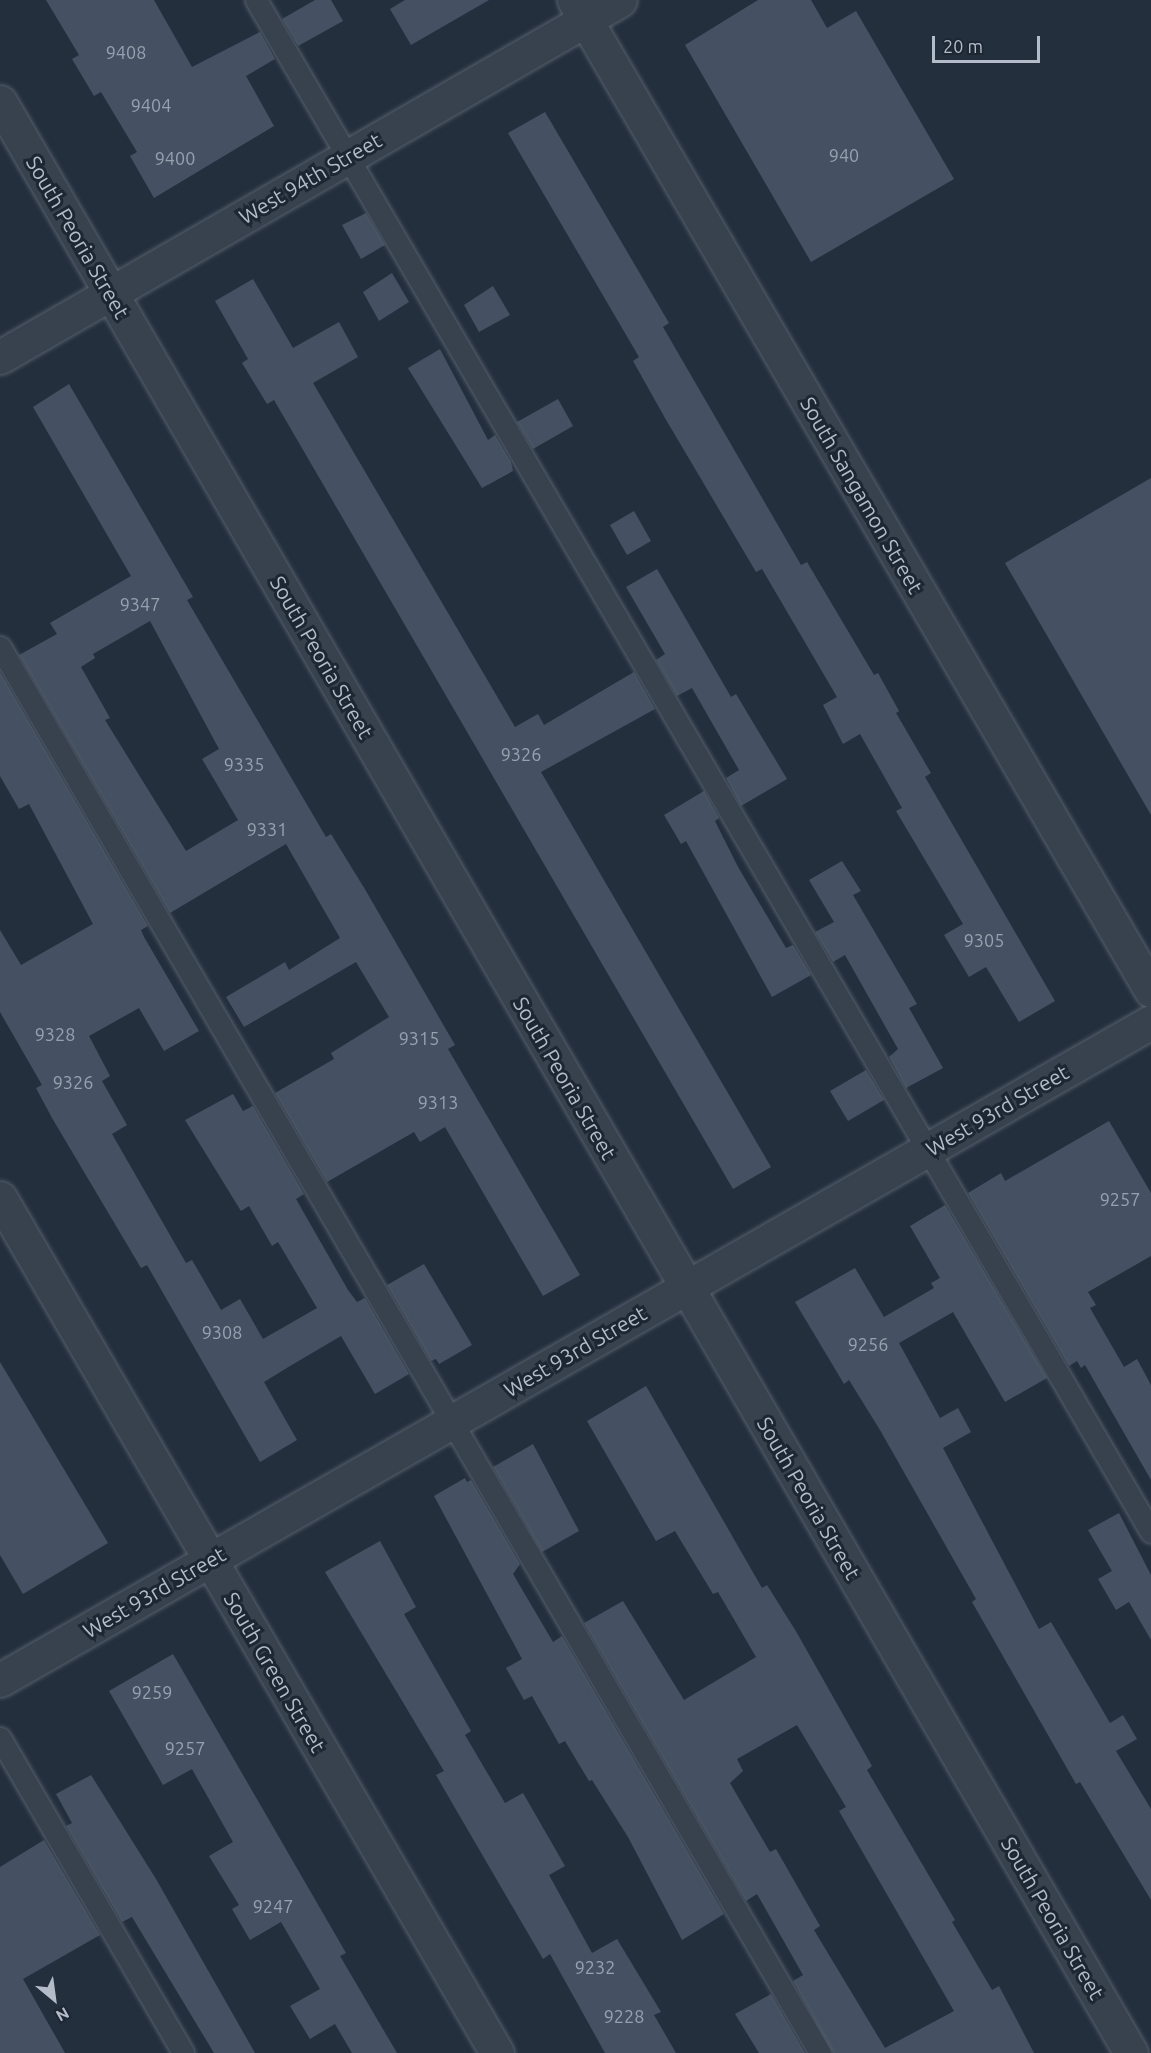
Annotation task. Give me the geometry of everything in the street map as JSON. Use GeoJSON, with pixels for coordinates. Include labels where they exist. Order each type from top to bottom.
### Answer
{"type":"FeatureCollection","features":[{"type":"Feature","properties":{"kind":"street","name":"West 94th Street"},"geometry":{"type":"LineString","coordinates":[[0,357],[348,156],[579,10],[620,0]]}},
{"type":"Feature","properties":{"kind":"street","name":"South Sangamon Street"},"geometry":{"type":"LineString","coordinates":[[579,10],[1151,990]]}},
{"type":"Feature","properties":{"kind":"street","name":"South Peoria Street"},"geometry":{"type":"LineString","coordinates":[[0,102],[1131,2053]]}},
{"type":"Feature","properties":{"kind":"street","name":"West 93rd Street"},"geometry":{"type":"LineString","coordinates":[[0,1680],[1151,1022]]}},
{"type":"Feature","properties":{"kind":"street","name":"South Green Street"},"geometry":{"type":"LineString","coordinates":[[0,1197],[497,2053]]}},
{"type":"Feature","properties":{"kind":"lane"},"geometry":{"type":"LineString","coordinates":[[256,0],[1151,1532]]}},
{"type":"Feature","properties":{"kind":"lane"},"geometry":{"type":"LineString","coordinates":[[0,646],[820,2053]]}},
{"type":"Feature","properties":{"kind":"lane"},"geometry":{"type":"LineString","coordinates":[[0,1738],[183,2053]]}},
{"type":"Feature","properties":{"kind":"building"},"geometry":{"type":"Polygon","coordinates":[[[46,0],[154,0],[192,67],[260,32],[275,59],[246,76],[274,126],[154,198],[130,156],[137,152],[101,92],[94,96],[72,59],[79,55],[46,0]]]}},
{"type":"Feature","properties":{"kind":"building"},"geometry":{"type":"Polygon","coordinates":[[[315,0],[331,0],[343,21],[298,46],[282,19],[315,0]]]}},
{"type":"Feature","properties":{"kind":"building"},"geometry":{"type":"Polygon","coordinates":[[[405,0],[489,0],[411,45],[390,9],[405,0]]]}},
{"type":"Feature","properties":{"kind":"building"},"geometry":{"type":"Polygon","coordinates":[[[758,0],[811,0],[827,28],[856,11],[954,179],[811,262],[685,45],[758,0]]]}},
{"type":"Feature","properties":{"kind":"building"},"geometry":{"type":"Polygon","coordinates":[[[545,112],[669,323],[663,327],[801,565],[807,562],[874,675],[878,673],[899,711],[896,713],[931,773],[925,777],[1055,1001],[1019,1022],[986,967],[969,977],[944,935],[963,924],[896,811],[902,808],[860,734],[843,744],[823,705],[837,697],[762,569],[756,572],[665,418],[633,361],[639,357],[508,133],[545,112]]]}},
{"type":"Feature","properties":{"kind":"building"},"geometry":{"type":"Polygon","coordinates":[[[366,213],[385,245],[361,259],[342,225],[366,213]]]}},
{"type":"Feature","properties":{"kind":"building"},"geometry":{"type":"Polygon","coordinates":[[[392,273],[409,302],[379,321],[363,292],[392,273]]]}},
{"type":"Feature","properties":{"kind":"building"},"geometry":{"type":"Polygon","coordinates":[[[253,279],[293,348],[339,322],[358,357],[313,383],[515,727],[538,714],[544,725],[634,672],[655,709],[541,772],[771,1167],[733,1189],[274,400],[267,404],[242,363],[248,359],[215,301],[253,279]]]}},
{"type":"Feature","properties":{"kind":"building"},"geometry":{"type":"Polygon","coordinates":[[[493,286],[510,315],[479,332],[464,305],[493,286]]]}},
{"type":"Feature","properties":{"kind":"building"},"geometry":{"type":"Polygon","coordinates":[[[440,349],[488,440],[495,435],[511,462],[513,471],[482,488],[408,368],[440,349]]]}},
{"type":"Feature","properties":{"kind":"building"},"geometry":{"type":"Polygon","coordinates":[[[69,384],[193,597],[187,600],[326,837],[331,834],[366,891],[455,1045],[448,1049],[580,1275],[543,1296],[445,1127],[420,1142],[414,1132],[327,1182],[275,1093],[334,1059],[331,1053],[389,1017],[356,962],[244,1027],[226,997],[285,962],[289,970],[340,938],[286,844],[170,913],[19,655],[57,634],[50,623],[131,576],[33,407],[69,384]],[[150,621],[93,654],[95,658],[81,667],[110,718],[105,720],[186,851],[238,820],[202,759],[219,749],[150,621]]]}},
{"type":"Feature","properties":{"kind":"building"},"geometry":{"type":"Polygon","coordinates":[[[558,399],[573,426],[533,449],[517,422],[558,399]]]}},
{"type":"Feature","properties":{"kind":"building"},"geometry":{"type":"Polygon","coordinates":[[[1151,478],[1151,815],[1005,563],[1151,478]]]}},
{"type":"Feature","properties":{"kind":"building"},"geometry":{"type":"Polygon","coordinates":[[[634,511],[651,541],[627,555],[610,525],[634,511]]]}},
{"type":"Feature","properties":{"kind":"building"},"geometry":{"type":"Polygon","coordinates":[[[657,569],[731,697],[736,694],[787,779],[741,806],[726,778],[739,770],[692,688],[677,696],[656,660],[665,654],[626,587],[657,569]]]}},
{"type":"Feature","properties":{"kind":"building"},"geometry":{"type":"Polygon","coordinates":[[[0,672],[148,926],[141,930],[144,937],[199,1031],[164,1051],[139,1008],[89,1036],[110,1076],[102,1081],[127,1125],[112,1134],[186,1263],[192,1260],[221,1310],[240,1299],[263,1339],[317,1308],[278,1242],[272,1246],[249,1206],[241,1211],[185,1120],[233,1094],[243,1111],[253,1106],[304,1194],[296,1199],[348,1290],[357,1302],[365,1298],[409,1374],[375,1394],[341,1336],[290,1366],[264,1382],[297,1440],[260,1462],[147,1265],[141,1268],[52,1118],[36,1088],[42,1085],[0,1012],[0,930],[21,965],[93,924],[29,804],[19,809],[0,776],[0,672]]]}},
{"type":"Feature","properties":{"kind":"building"},"geometry":{"type":"Polygon","coordinates":[[[704,791],[719,818],[715,821],[738,867],[786,948],[793,945],[811,975],[772,997],[686,841],[681,844],[664,815],[704,791]]]}},
{"type":"Feature","properties":{"kind":"building"},"geometry":{"type":"Polygon","coordinates":[[[842,861],[861,891],[853,895],[917,1004],[909,1008],[943,1068],[906,1088],[889,1057],[898,1049],[845,955],[833,962],[815,932],[834,922],[809,880],[842,861]]]}},
{"type":"Feature","properties":{"kind":"building"},"geometry":{"type":"Polygon","coordinates":[[[866,1070],[884,1100],[848,1121],[830,1091],[866,1070]]]}},
{"type":"Feature","properties":{"kind":"building"},"geometry":{"type":"Polygon","coordinates":[[[1109,1121],[1151,1193],[1151,1256],[1088,1292],[1096,1305],[1090,1308],[1124,1367],[1137,1359],[1151,1385],[1151,1480],[1085,1365],[1081,1368],[1077,1361],[1069,1366],[968,1193],[1001,1173],[1005,1181],[1109,1121]]]}},
{"type":"Feature","properties":{"kind":"building"},"geometry":{"type":"Polygon","coordinates":[[[945,1205],[1047,1378],[1005,1402],[953,1312],[899,1343],[940,1418],[958,1408],[971,1432],[943,1448],[1039,1629],[1051,1622],[1110,1723],[1123,1715],[1137,1739],[1116,1751],[1151,1809],[1151,1900],[1080,1782],[1076,1784],[972,1602],[976,1599],[880,1430],[849,1380],[844,1384],[795,1302],[855,1268],[884,1317],[934,1288],[931,1283],[940,1278],[910,1226],[945,1205]]]}},
{"type":"Feature","properties":{"kind":"building"},"geometry":{"type":"Polygon","coordinates":[[[424,1264],[472,1345],[439,1364],[436,1359],[431,1361],[387,1285],[424,1264]]]}},
{"type":"Feature","properties":{"kind":"building"},"geometry":{"type":"Polygon","coordinates":[[[0,1362],[108,1543],[23,1594],[0,1555],[0,1362]]]}},
{"type":"Feature","properties":{"kind":"building"},"geometry":{"type":"Polygon","coordinates":[[[646,1386],[762,1588],[767,1585],[797,1633],[872,1766],[867,1770],[955,1920],[952,1922],[992,1990],[999,1986],[1034,2053],[833,2053],[793,1981],[803,1975],[757,1894],[746,1901],[584,1623],[623,1601],[684,1700],[756,1657],[718,1592],[713,1594],[675,1531],[656,1541],[587,1421],[646,1386]],[[797,1725],[737,1759],[743,1771],[730,1783],[770,1852],[776,1849],[820,1926],[814,1930],[885,2048],[954,2011],[839,1811],[846,1807],[797,1725]]]}},
{"type":"Feature","properties":{"kind":"building"},"geometry":{"type":"Polygon","coordinates":[[[533,1444],[579,1531],[542,1552],[493,1467],[533,1444]]]}},
{"type":"Feature","properties":{"kind":"building"},"geometry":{"type":"Polygon","coordinates":[[[465,1478],[467,1482],[471,1480],[520,1564],[513,1574],[553,1642],[562,1636],[724,1914],[682,1940],[628,1837],[592,1780],[589,1781],[565,1741],[559,1744],[532,1696],[524,1700],[506,1668],[522,1659],[434,1496],[465,1478]]]}},
{"type":"Feature","properties":{"kind":"building"},"geometry":{"type":"Polygon","coordinates":[[[1119,1513],[1151,1575],[1151,1640],[1129,1602],[1116,1610],[1098,1579],[1112,1571],[1088,1530],[1119,1513]]]}},
{"type":"Feature","properties":{"kind":"building"},"geometry":{"type":"Polygon","coordinates":[[[380,1541],[416,1607],[404,1614],[471,1731],[465,1735],[505,1803],[523,1793],[565,1866],[549,1875],[592,1953],[617,1939],[661,2012],[654,2015],[676,2053],[605,2053],[550,1954],[543,1959],[455,1808],[436,1775],[444,1771],[325,1572],[380,1541]]]}},
{"type":"Feature","properties":{"kind":"building"},"geometry":{"type":"Polygon","coordinates":[[[173,1654],[346,1953],[340,1956],[397,2053],[352,2053],[335,2024],[310,2039],[290,2006],[320,1989],[281,1922],[250,1940],[232,1909],[239,1905],[209,1856],[233,1842],[192,1769],[163,1785],[109,1691],[173,1654]]]}},
{"type":"Feature","properties":{"kind":"building"},"geometry":{"type":"Polygon","coordinates":[[[91,1775],[156,1879],[255,2053],[214,2053],[132,1917],[122,1922],[66,1826],[72,1823],[56,1794],[91,1775]]]}},
{"type":"Feature","properties":{"kind":"building"},"geometry":{"type":"Polygon","coordinates":[[[44,1840],[100,1935],[23,1979],[65,2053],[0,2053],[0,1867],[44,1840]]]}},
{"type":"Feature","properties":{"kind":"building"},"geometry":{"type":"Polygon","coordinates":[[[771,1994],[805,2053],[759,2053],[735,2014],[771,1994]]]}}]}
